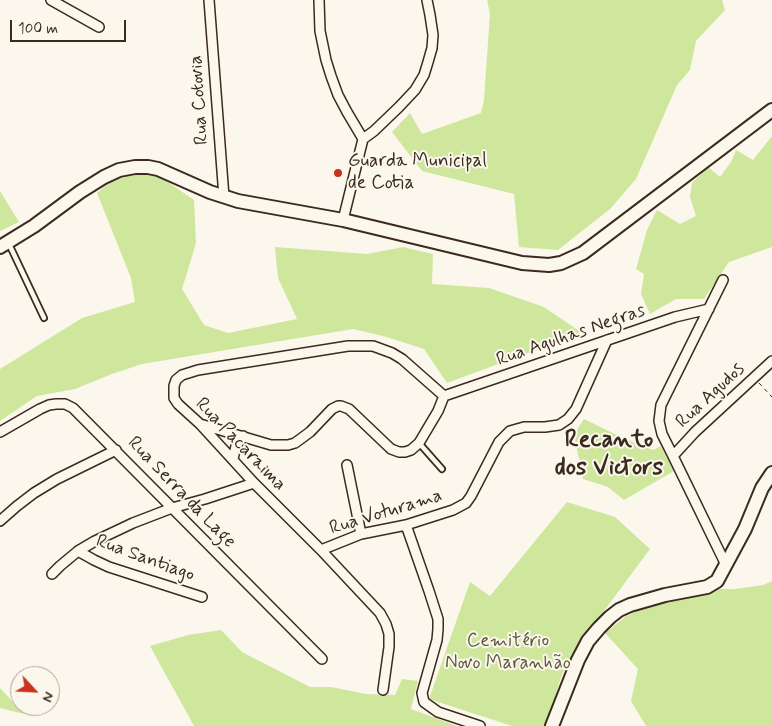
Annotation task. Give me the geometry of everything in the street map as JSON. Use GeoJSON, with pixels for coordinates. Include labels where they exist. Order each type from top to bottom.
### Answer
{"type":"FeatureCollection","features":[{"type":"Feature","properties":{"kind":"main road"},"geometry":{"type":"LineString","coordinates":[[4,245],[104,177],[119,170],[134,167],[158,169],[210,192],[238,201],[343,220],[522,263],[549,265],[561,263],[583,253],[772,110]]}},
{"type":"Feature","properties":{"kind":"main road"},"geometry":{"type":"LineString","coordinates":[[552,726],[578,660],[588,641],[619,610],[665,595],[706,587],[717,582],[745,528],[762,488],[772,473]]}},
{"type":"Feature","properties":{"kind":"street"},"geometry":{"type":"LineString","coordinates":[[52,0],[99,27]]}},
{"type":"Feature","properties":{"kind":"street","name":"Rua Cotovia"},"geometry":{"type":"LineString","coordinates":[[209,0],[224,197]]}},
{"type":"Feature","properties":{"kind":"street"},"geometry":{"type":"LineString","coordinates":[[319,0],[320,32],[331,76],[346,112],[363,139]]}},
{"type":"Feature","properties":{"kind":"street"},"geometry":{"type":"LineString","coordinates":[[343,220],[363,139],[399,107],[415,90],[424,75],[432,48],[427,0]]}},
{"type":"Feature","properties":{"kind":"street"},"geometry":{"type":"LineString","coordinates":[[723,280],[661,405],[659,421],[662,434],[726,565]]}},
{"type":"Feature","properties":{"kind":"street","name":"Rua Agulhas Negras"},"geometry":{"type":"LineString","coordinates":[[444,396],[675,317],[709,309]]}},
{"type":"Feature","properties":{"kind":"street","name":"Rua Voturama"},"geometry":{"type":"LineString","coordinates":[[321,550],[361,534],[406,525],[453,510],[466,503],[499,442],[510,431],[524,427],[559,425],[568,420],[576,409],[607,340]]}},
{"type":"Feature","properties":{"kind":"street","name":"Rua Pacaraima"},"geometry":{"type":"LineString","coordinates":[[384,690],[389,634],[380,613],[254,483],[200,424],[178,404],[174,398],[174,386],[176,380],[182,375],[198,370],[348,346],[373,346],[402,359],[444,396]]}},
{"type":"Feature","properties":{"kind":"street","name":"Rua Agudos"},"geometry":{"type":"LineString","coordinates":[[673,456],[695,432],[772,361]]}},
{"type":"Feature","properties":{"kind":"street"},"geometry":{"type":"LineString","coordinates":[[200,424],[271,444],[288,446],[310,432],[332,409],[342,406],[348,409],[391,449],[405,452],[411,450],[419,443],[438,412],[444,396]]}},
{"type":"Feature","properties":{"kind":"street","name":"Rua Serra da Lage"},"geometry":{"type":"LineString","coordinates":[[0,432],[40,409],[56,404],[65,404],[73,408],[322,659]]}},
{"type":"Feature","properties":{"kind":"street"},"geometry":{"type":"LineString","coordinates":[[233,459],[236,446],[243,436]]}},
{"type":"Feature","properties":{"kind":"street"},"geometry":{"type":"LineString","coordinates":[[0,522],[34,493],[57,479],[116,450]]}},
{"type":"Feature","properties":{"kind":"street"},"geometry":{"type":"LineString","coordinates":[[347,465],[361,534]]}},
{"type":"Feature","properties":{"kind":"street"},"geometry":{"type":"LineString","coordinates":[[52,574],[78,551],[133,523],[172,508],[254,483]]}},
{"type":"Feature","properties":{"kind":"street"},"geometry":{"type":"LineString","coordinates":[[406,525],[438,619],[437,640],[422,694],[424,702],[438,712],[480,726]]}},
{"type":"Feature","properties":{"kind":"street","name":"Rua Santiago"},"geometry":{"type":"LineString","coordinates":[[78,551],[109,567],[202,597]]}},
{"type":"Feature","properties":{"kind":"lane"},"geometry":{"type":"LineString","coordinates":[[4,245],[44,318]]}},
{"type":"Feature","properties":{"kind":"lane","name":"Rua Voturama"},"geometry":{"type":"LineString","coordinates":[[419,443],[442,469]]}},
{"type":"Feature","properties":{"kind":"path"},"geometry":{"type":"LineString","coordinates":[[754,378],[772,397]]}},
{"type":"Feature","properties":{"kind":"green space"},"geometry":{"type":"Polygon","coordinates":[[[487,0],[722,0],[725,10],[696,41],[690,70],[677,85],[636,179],[610,209],[558,250],[519,247],[514,194],[422,171],[392,132],[410,113],[422,134],[481,113],[484,100],[490,14],[487,0]]]}},
{"type":"Feature","properties":{"kind":"green space"},"geometry":{"type":"Polygon","coordinates":[[[772,136],[772,247],[729,262],[704,299],[676,299],[650,314],[641,294],[644,274],[636,269],[647,230],[657,210],[680,224],[696,216],[690,197],[692,183],[708,167],[720,177],[731,162],[736,150],[753,160],[772,136]]]}},
{"type":"Feature","properties":{"kind":"green space"},"geometry":{"type":"Polygon","coordinates":[[[156,174],[194,200],[196,243],[182,289],[204,325],[228,333],[297,319],[278,278],[275,247],[367,254],[403,247],[433,254],[432,284],[489,288],[544,307],[582,333],[447,383],[424,349],[353,329],[142,364],[75,389],[37,396],[0,421],[0,369],[82,318],[135,302],[131,278],[97,193],[119,175],[156,174]]]}},
{"type":"Feature","properties":{"kind":"green space"},"geometry":{"type":"Polygon","coordinates":[[[0,191],[19,222],[0,231],[0,191]]]}},
{"type":"Feature","properties":{"kind":"green space"},"geometry":{"type":"Polygon","coordinates":[[[584,419],[653,450],[661,446],[674,471],[624,500],[608,487],[583,479],[574,434],[584,419]]]}},
{"type":"Feature","properties":{"kind":"green space","name":"Cemitério Novo Maranhão"},"geometry":{"type":"Polygon","coordinates":[[[567,502],[615,517],[650,549],[572,654],[561,677],[546,726],[512,726],[429,699],[470,582],[490,596],[567,502]]]}},
{"type":"Feature","properties":{"kind":"green space"},"geometry":{"type":"Polygon","coordinates":[[[772,581],[772,726],[646,726],[631,701],[638,669],[605,633],[625,617],[650,604],[718,589],[735,589],[763,585],[772,581]]]}},
{"type":"Feature","properties":{"kind":"green space"},"geometry":{"type":"Polygon","coordinates":[[[221,630],[242,652],[310,687],[331,687],[366,694],[395,695],[402,679],[418,681],[411,709],[457,726],[194,726],[150,646],[188,635],[221,630]]]}},
{"type":"Feature","properties":{"kind":"green space"},"geometry":{"type":"Polygon","coordinates":[[[0,688],[10,699],[10,710],[0,708],[0,688]]]}},
{"type":"Feature","properties":{"kind":"place","name":"Guarda Municipal de Cotia"},"geometry":{"type":"Point","coordinates":[338,173]}},
{"type":"Feature","properties":{"kind":"district","name":"Recanto dos Victors"},"geometry":{"type":"Point","coordinates":[609,455]}}]}
